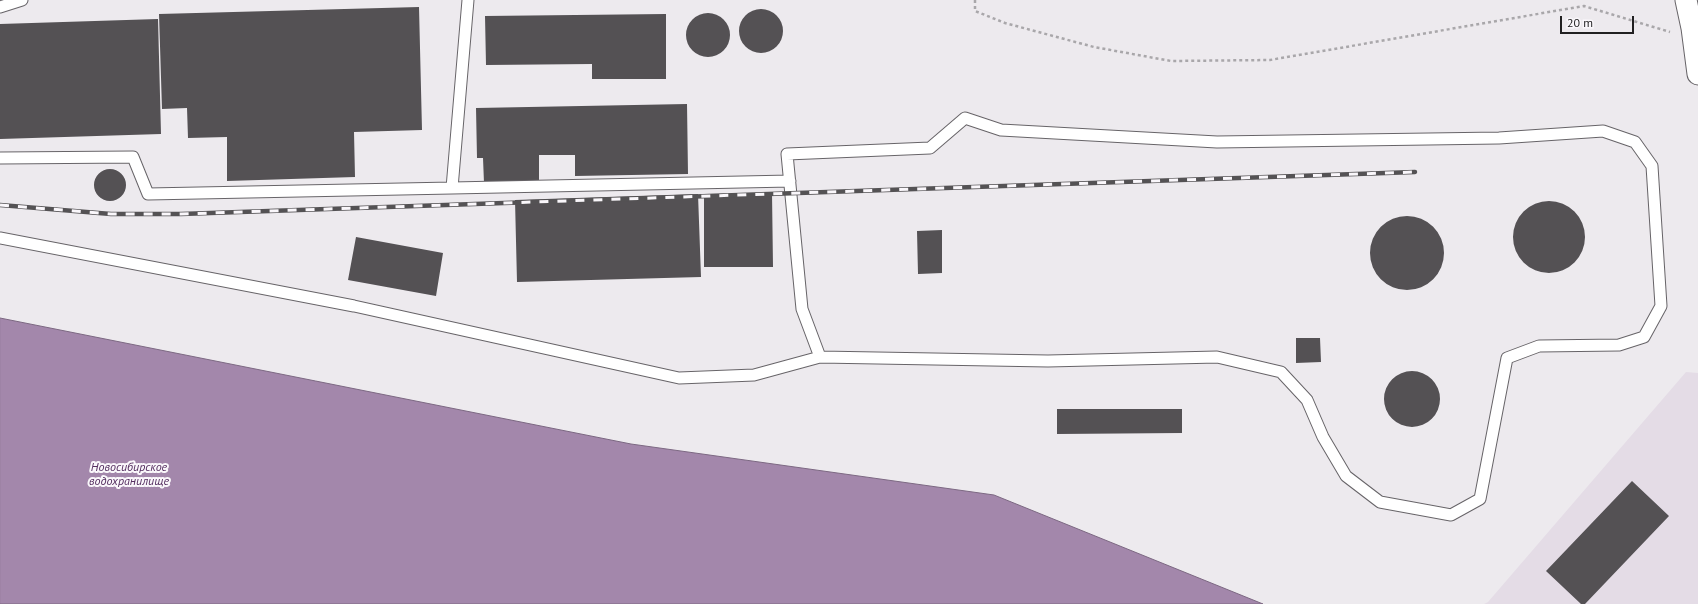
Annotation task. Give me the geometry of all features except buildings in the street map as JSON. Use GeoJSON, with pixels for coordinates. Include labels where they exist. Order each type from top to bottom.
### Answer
{"type":"FeatureCollection","features":[{"type":"Feature","properties":{"kind":"street"},"geometry":{"type":"LineString","coordinates":[[1686,0],[1692,28],[1698,74]]}},
{"type":"Feature","properties":{"kind":"lane"},"geometry":{"type":"LineString","coordinates":[[0,7],[22,0]]}},
{"type":"Feature","properties":{"kind":"lane"},"geometry":{"type":"LineString","coordinates":[[452,188],[468,0]]}},
{"type":"Feature","properties":{"kind":"lane"},"geometry":{"type":"LineString","coordinates":[[0,238],[354,306],[678,378],[754,376],[820,357],[1048,361],[1217,357],[1281,372],[1307,400],[1324,437],[1346,476],[1380,502],[1451,515],[1480,499],[1507,358],[1539,346],[1619,345],[1644,337],[1661,306],[1652,166],[1635,142],[1603,131],[1499,138],[1217,142],[1001,130],[965,118],[930,148],[787,154],[802,309],[820,357]]}},
{"type":"Feature","properties":{"kind":"lane"},"geometry":{"type":"LineString","coordinates":[[0,158],[133,157],[148,194],[790,181]]}},
{"type":"Feature","properties":{"kind":"path"},"geometry":{"type":"LineString","coordinates":[[974,0],[975,11],[1005,23],[1094,47],[1171,61],[1270,60],[1584,6],[1674,33],[1692,28]]}},
{"type":"Feature","properties":{"kind":"shaded area"},"geometry":{"type":"Polygon","coordinates":[[[1686,372],[1698,373],[1698,604],[1484,604],[1488,602],[1686,372]]]}},
{"type":"Feature","properties":{"kind":"water","name":"Новосибирское водохранилище"},"geometry":{"type":"Polygon","coordinates":[[[0,318],[631,444],[994,495],[1263,604],[0,604],[0,318]]]}},
{"type":"Feature","properties":{"kind":"railway"},"geometry":{"type":"LineString","coordinates":[[0,205],[111,214],[181,214],[1415,172]]}}]}
